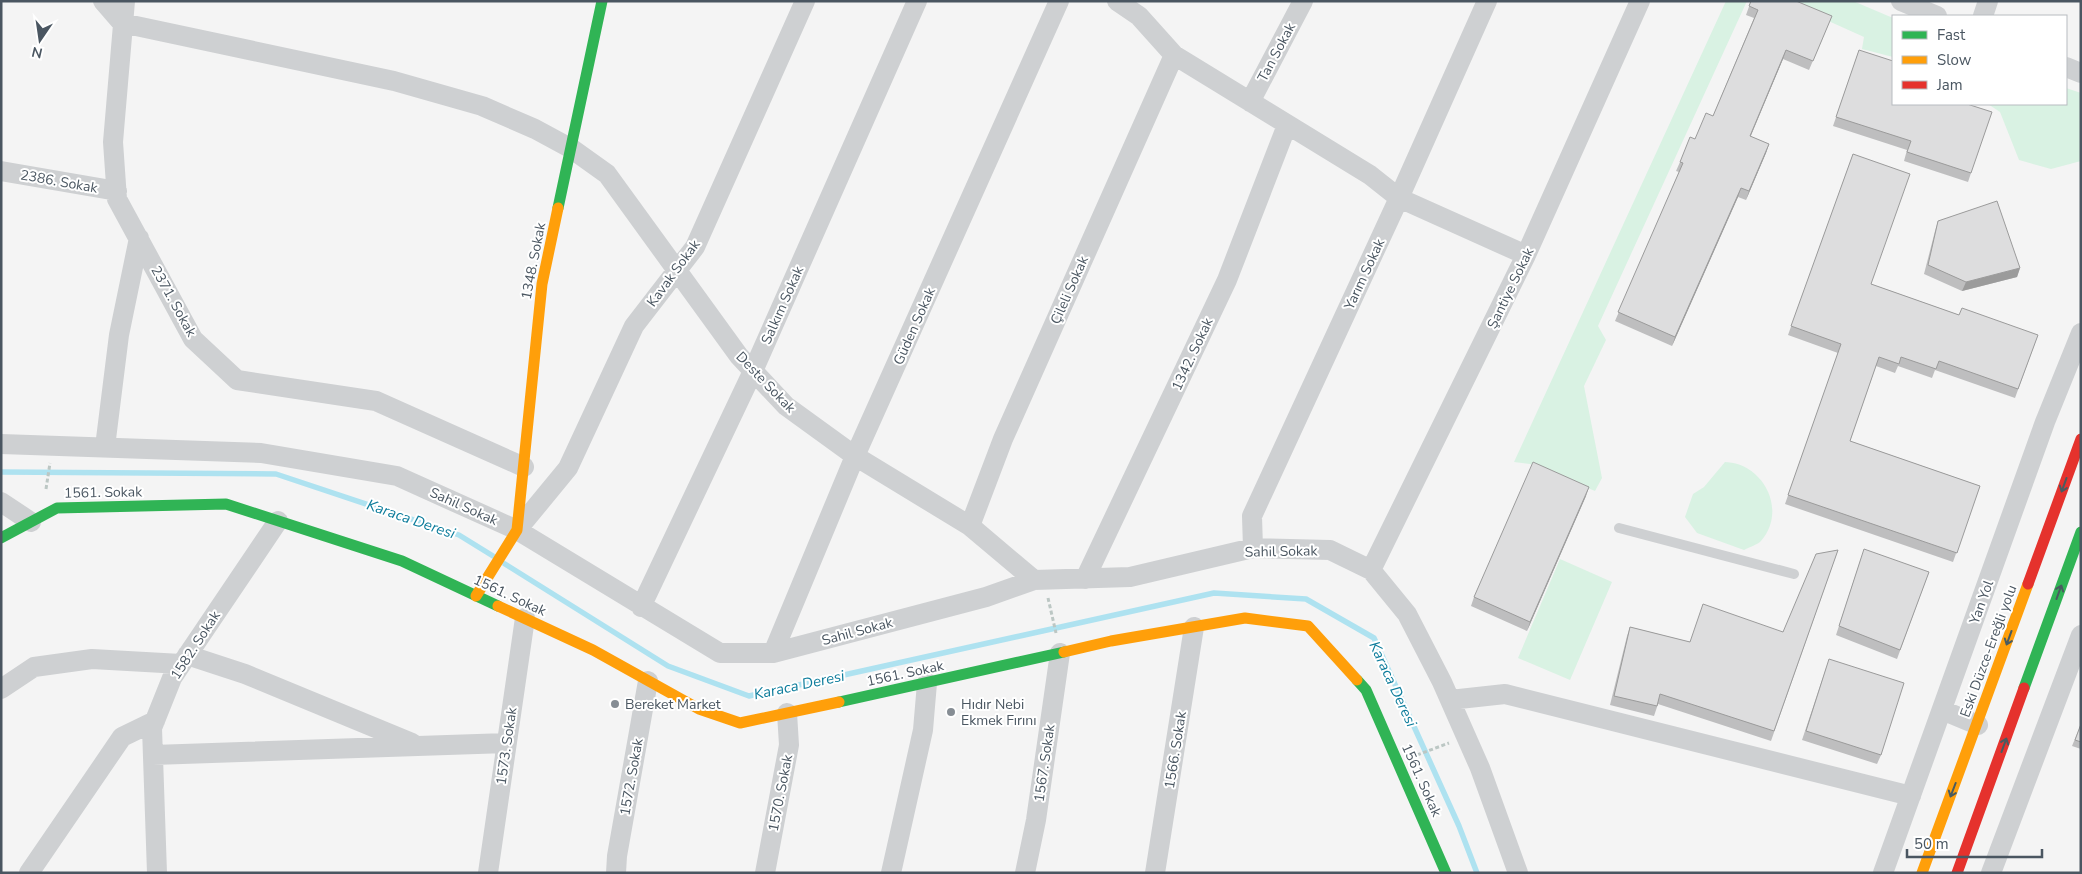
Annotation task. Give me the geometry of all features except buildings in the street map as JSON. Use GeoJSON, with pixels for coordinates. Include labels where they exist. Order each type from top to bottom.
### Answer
{"type":"FeatureCollection","features":[{"type":"Feature","properties":{"kind":"street"},"geometry":{"type":"LineString","coordinates":[[103,1],[122,23]]}},
{"type":"Feature","properties":{"kind":"street","name":"2371. Sokak"},"geometry":{"type":"LineString","coordinates":[[125,1],[113,142],[118,199],[194,339],[237,380],[376,400],[524,466]]}},
{"type":"Feature","properties":{"kind":"street","name":"1348. Sokak"},"geometry":{"type":"LineString","coordinates":[[517,530],[542,284],[602,1]]}},
{"type":"Feature","properties":{"kind":"street","name":"Kavak Sokak"},"geometry":{"type":"LineString","coordinates":[[517,530],[568,468],[634,326],[695,247],[804,1]]}},
{"type":"Feature","properties":{"kind":"street","name":"Salkım Sokak"},"geometry":{"type":"LineString","coordinates":[[641,607],[753,371],[917,1]]}},
{"type":"Feature","properties":{"kind":"street","name":"Güden Sokak"},"geometry":{"type":"LineString","coordinates":[[773,653],[855,456],[1059,1]]}},
{"type":"Feature","properties":{"kind":"street"},"geometry":{"type":"LineString","coordinates":[[1117,1],[1143,9],[1174,55],[1370,174],[1399,198],[1526,255]]}},
{"type":"Feature","properties":{"kind":"street","name":"Tan Sokak"},"geometry":{"type":"LineString","coordinates":[[1250,102],[1303,1]]}},
{"type":"Feature","properties":{"kind":"street","name":"Yarım Sokak"},"geometry":{"type":"LineString","coordinates":[[1253,548],[1252,516],[1399,198],[1487,1]]}},
{"type":"Feature","properties":{"kind":"street","name":"Şantiye Sokak"},"geometry":{"type":"LineString","coordinates":[[1371,570],[1526,255],[1640,1]]}},
{"type":"Feature","properties":{"kind":"street"},"geometry":{"type":"LineString","coordinates":[[1901,1],[1935,15]]}},
{"type":"Feature","properties":{"kind":"street"},"geometry":{"type":"LineString","coordinates":[[1983,15],[1988,1]]}},
{"type":"Feature","properties":{"kind":"street","name":"Deste Sokak"},"geometry":{"type":"LineString","coordinates":[[122,23],[394,81],[482,106],[535,129],[572,149],[607,174],[739,356],[786,406],[855,456],[970,526],[1039,580]]}},
{"type":"Feature","properties":{"kind":"street","name":"Çileli Sokak"},"geometry":{"type":"LineString","coordinates":[[970,526],[1003,438],[1174,55]]}},
{"type":"Feature","properties":{"kind":"street"},"geometry":{"type":"LineString","coordinates":[[2067,67],[2081,73]]}},
{"type":"Feature","properties":{"kind":"street","name":"1342. Sokak"},"geometry":{"type":"LineString","coordinates":[[1086,579],[1227,280],[1287,125]]}},
{"type":"Feature","properties":{"kind":"street","name":"2386. Sokak"},"geometry":{"type":"LineString","coordinates":[[1,171],[117,192]]}},
{"type":"Feature","properties":{"kind":"street"},"geometry":{"type":"LineString","coordinates":[[104,447],[120,334],[139,238]]}},
{"type":"Feature","properties":{"kind":"street","name":"Yan Yol"},"geometry":{"type":"LineString","coordinates":[[1883,873],[2045,422],[2081,333]]}},
{"type":"Feature","properties":{"kind":"street","name":"Eski Düzce-Ereğli yolu"},"geometry":{"type":"LineString","coordinates":[[1922,873],[1978,725],[2081,439]]}},
{"type":"Feature","properties":{"kind":"street","name":"Sahil Sokak"},"geometry":{"type":"LineString","coordinates":[[1,444],[261,452],[397,476],[517,530],[641,607],[720,653],[773,653],[986,597],[1039,580],[1130,577],[1253,548],[1330,550],[1371,570],[1407,614],[1450,700],[1480,768],[1518,873]]}},
{"type":"Feature","properties":{"kind":"street"},"geometry":{"type":"LineString","coordinates":[[1,502],[31,522]]}},
{"type":"Feature","properties":{"kind":"street","name":"1561. Sokak"},"geometry":{"type":"LineString","coordinates":[[1,538],[57,508],[226,504],[402,561],[593,650],[699,709],[740,723],[927,684],[1111,641],[1246,618],[1308,626],[1366,690],[1446,873]]}},
{"type":"Feature","properties":{"kind":"street","name":"1582. Sokak"},"geometry":{"type":"LineString","coordinates":[[157,873],[152,728],[172,678],[278,521]]}},
{"type":"Feature","properties":{"kind":"street"},"geometry":{"type":"LineString","coordinates":[[476,596],[517,530]]}},
{"type":"Feature","properties":{"kind":"street"},"geometry":{"type":"LineString","coordinates":[[1963,871],[2081,534]]}},
{"type":"Feature","properties":{"kind":"street","name":"1573. Sokak"},"geometry":{"type":"LineString","coordinates":[[488,873],[525,618]]}},
{"type":"Feature","properties":{"kind":"street","name":"1566. Sokak"},"geometry":{"type":"LineString","coordinates":[[1155,873],[1194,627]]}},
{"type":"Feature","properties":{"kind":"street"},"geometry":{"type":"LineString","coordinates":[[1991,873],[2081,635]]}},
{"type":"Feature","properties":{"kind":"street","name":"1567. Sokak"},"geometry":{"type":"LineString","coordinates":[[1025,873],[1036,820],[1060,653]]}},
{"type":"Feature","properties":{"kind":"street"},"geometry":{"type":"LineString","coordinates":[[1,689],[34,667],[92,659],[184,659],[244,674],[419,746]]}},
{"type":"Feature","properties":{"kind":"street","name":"1572. Sokak"},"geometry":{"type":"LineString","coordinates":[[616,873],[617,856],[648,680]]}},
{"type":"Feature","properties":{"kind":"street"},"geometry":{"type":"LineString","coordinates":[[891,873],[923,730],[927,684]]}},
{"type":"Feature","properties":{"kind":"street"},"geometry":{"type":"LineString","coordinates":[[1450,700],[1505,694],[1911,796]]}},
{"type":"Feature","properties":{"kind":"street"},"geometry":{"type":"LineString","coordinates":[[1942,710],[1978,725]]}},
{"type":"Feature","properties":{"kind":"street","name":"1570. Sokak"},"geometry":{"type":"LineString","coordinates":[[764,873],[789,746],[787,713]]}},
{"type":"Feature","properties":{"kind":"street"},"geometry":{"type":"LineString","coordinates":[[29,873],[122,737],[155,721]]}},
{"type":"Feature","properties":{"kind":"street"},"geometry":{"type":"LineString","coordinates":[[153,755],[507,743]]}},
{"type":"Feature","properties":{"kind":"lane"},"geometry":{"type":"LineString","coordinates":[[1619,528],[1794,574]]}},
{"type":"Feature","properties":{"kind":"path"},"geometry":{"type":"LineString","coordinates":[[46,445],[46,493],[57,508]]}},
{"type":"Feature","properties":{"kind":"path"},"geometry":{"type":"LineString","coordinates":[[1039,580],[1060,653]]}},
{"type":"Feature","properties":{"kind":"path"},"geometry":{"type":"LineString","coordinates":[[1398,763],[1466,736]]}},
{"type":"Feature","properties":{"kind":"green space"},"geometry":{"type":"Polygon","coordinates":[[[1726,1],[1747,1],[1598,326],[1606,340],[1584,386],[1602,478],[1595,491],[1530,464],[1514,462],[1726,1]]]}},
{"type":"Feature","properties":{"kind":"green space"},"geometry":{"type":"Polygon","coordinates":[[[1784,1],[1853,1],[1892,18],[1892,57],[1862,49],[1864,37],[1784,1]]]}},
{"type":"Feature","properties":{"kind":"green space"},"geometry":{"type":"Polygon","coordinates":[[[2067,88],[2081,93],[2081,161],[2051,169],[2019,160],[2000,112],[1990,105],[2067,105],[2067,88]]]}},
{"type":"Feature","properties":{"kind":"green space"},"geometry":{"type":"Polygon","coordinates":[[[1725,462],[1739,464],[1750,470],[1760,479],[1767,490],[1771,503],[1772,516],[1769,529],[1761,541],[1744,550],[1697,533],[1685,517],[1693,494],[1704,487],[1725,462]]]}},
{"type":"Feature","properties":{"kind":"green space"},"geometry":{"type":"Polygon","coordinates":[[[1560,559],[1612,582],[1570,680],[1518,658],[1560,559]]]}},
{"type":"Feature","properties":{"kind":"waterway","name":"Karaca Deresi"},"geometry":{"type":"LineString","coordinates":[[1,472],[276,474],[459,535],[493,556]]}},
{"type":"Feature","properties":{"kind":"waterway","name":"Karaca Deresi"},"geometry":{"type":"LineString","coordinates":[[505,564],[668,666],[749,696],[1214,593],[1306,599],[1374,638],[1459,826],[1477,873]]}},
{"type":"Feature","properties":{"kind":"traffic: fast"},"geometry":{"type":"LineString","coordinates":[[558,208],[602,1]]}},
{"type":"Feature","properties":{"kind":"traffic: fast"},"geometry":{"type":"LineString","coordinates":[[1,538],[57,508],[226,504],[402,561],[498,606]]}},
{"type":"Feature","properties":{"kind":"traffic: fast"},"geometry":{"type":"LineString","coordinates":[[2024,688],[2081,532]]}},
{"type":"Feature","properties":{"kind":"traffic: fast"},"geometry":{"type":"LineString","coordinates":[[839,702],[1064,652]]}},
{"type":"Feature","properties":{"kind":"traffic: fast"},"geometry":{"type":"LineString","coordinates":[[1357,680],[1366,690],[1446,873]]}},
{"type":"Feature","properties":{"kind":"traffic: slow"},"geometry":{"type":"LineString","coordinates":[[476,596],[517,530],[542,284],[558,208]]}},
{"type":"Feature","properties":{"kind":"traffic: slow"},"geometry":{"type":"LineString","coordinates":[[1922,873],[2028,584]]}},
{"type":"Feature","properties":{"kind":"traffic: slow"},"geometry":{"type":"LineString","coordinates":[[498,606],[593,650],[699,709],[740,723],[839,702]]}},
{"type":"Feature","properties":{"kind":"traffic: slow"},"geometry":{"type":"LineString","coordinates":[[1064,652],[1111,641],[1245,618],[1308,626],[1357,680]]}},
{"type":"Feature","properties":{"kind":"traffic: jam"},"geometry":{"type":"LineString","coordinates":[[2028,584],[2081,439]]}},
{"type":"Feature","properties":{"kind":"traffic: jam"},"geometry":{"type":"LineString","coordinates":[[1957,873],[2024,688]]}},
{"type":"Feature","properties":{"kind":"place","name":"Bereket Market"},"geometry":{"type":"Point","coordinates":[615,704]}},
{"type":"Feature","properties":{"kind":"place","name":"Hıdır Nebi Ekmek Fırını"},"geometry":{"type":"Point","coordinates":[951,712]}}]}
